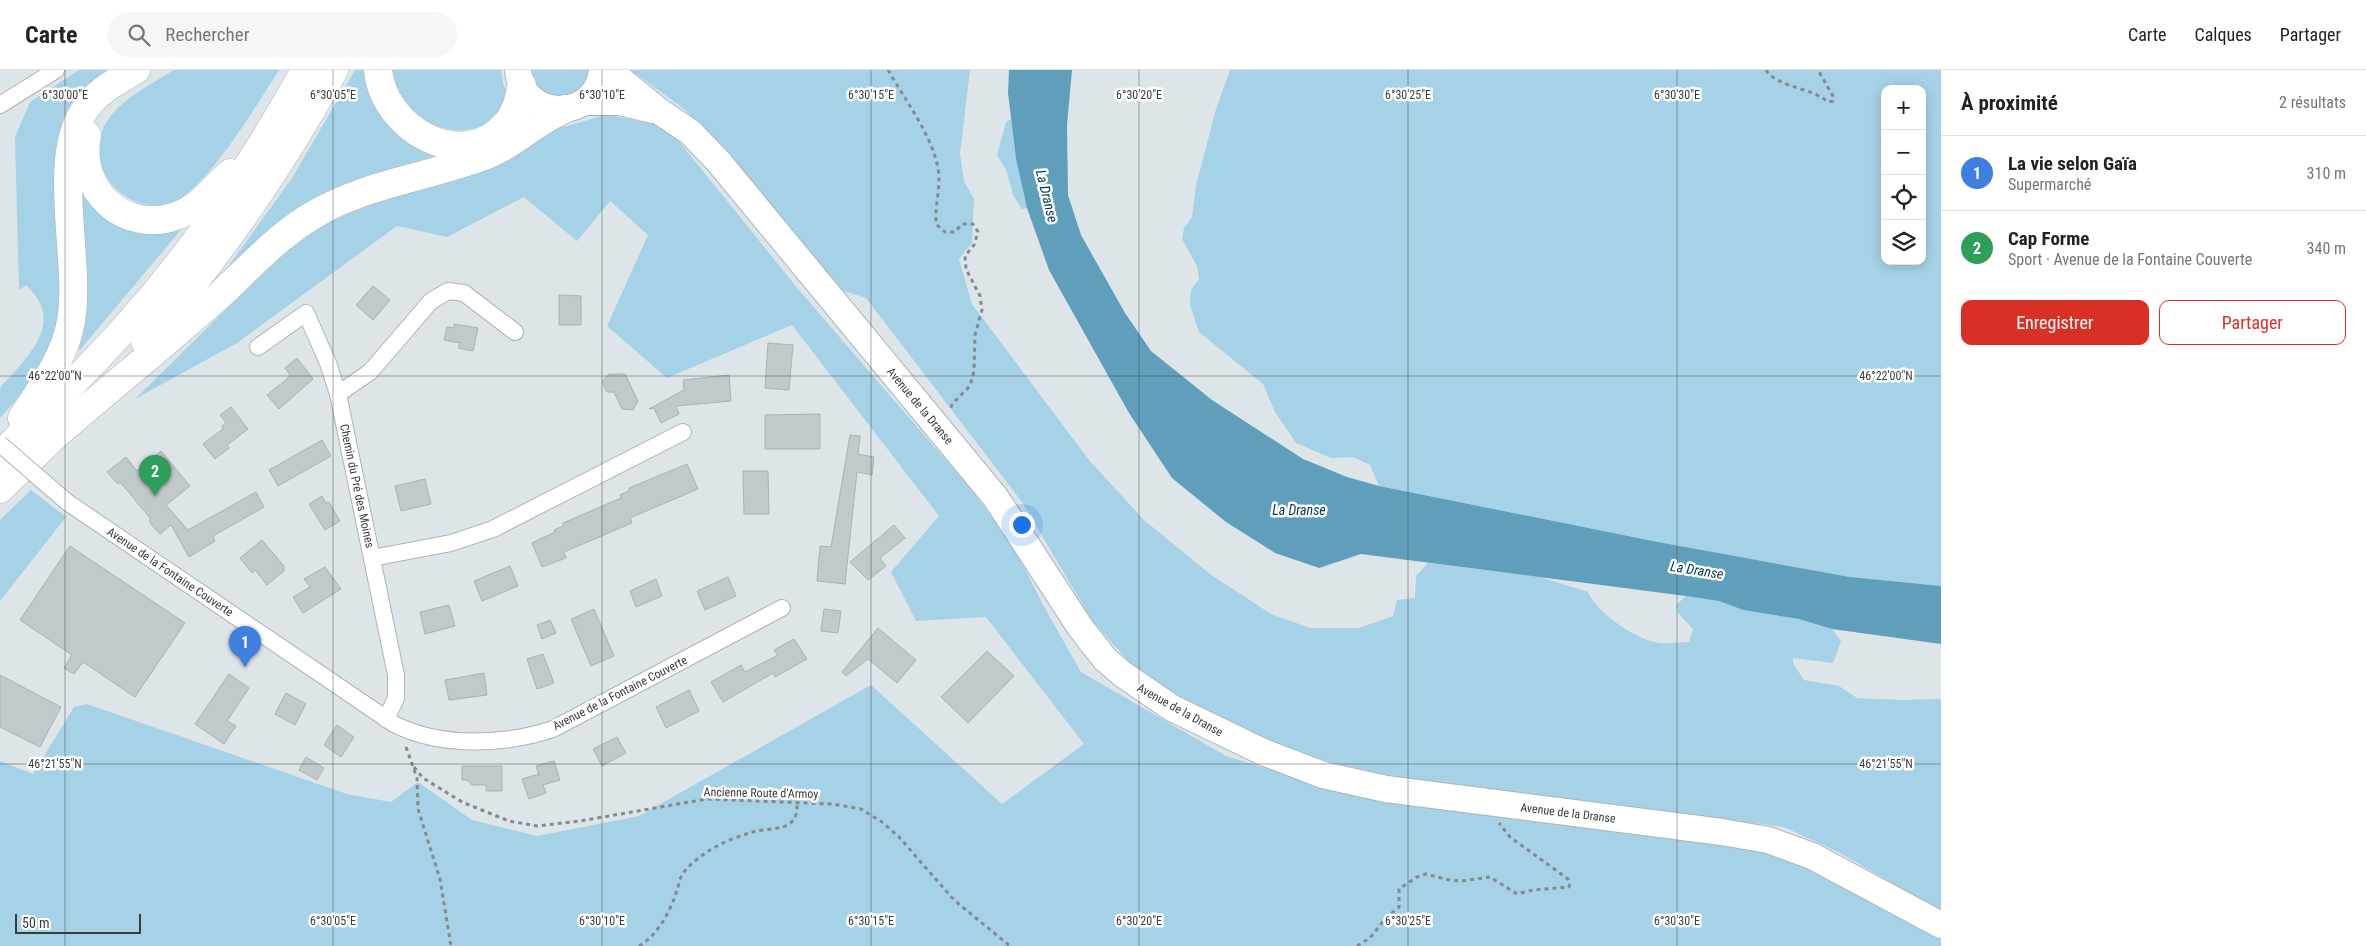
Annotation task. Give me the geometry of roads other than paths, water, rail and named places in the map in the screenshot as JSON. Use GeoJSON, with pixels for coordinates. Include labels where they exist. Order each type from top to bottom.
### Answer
{"type":"FeatureCollection","features":[{"type":"Feature","properties":{"kind":"highway"},"geometry":{"type":"LineString","coordinates":[[0,454],[96,359],[162,285],[216,213],[266,139],[306,70]]}},
{"type":"Feature","properties":{"kind":"highway"},"geometry":{"type":"LineString","coordinates":[[0,489],[58,433],[131,357],[204,270],[266,184],[334,70]]}},
{"type":"Feature","properties":{"kind":"highway"},"geometry":{"type":"LineString","coordinates":[[378,70],[385,98],[399,119],[430,140],[453,145],[476,143],[497,133],[512,115],[518,76]]}},
{"type":"Feature","properties":{"kind":"highway"},"geometry":{"type":"LineString","coordinates":[[129,74],[92,120],[85,145],[85,158],[92,182],[98,193],[118,210],[129,216],[142,219],[168,218],[191,209],[266,139]]}},
{"type":"Feature","properties":{"kind":"highway"},"geometry":{"type":"LineString","coordinates":[[0,454],[63,351],[71,322],[74,278],[68,164],[71,138],[79,119],[90,102],[110,85],[129,74]]}},
{"type":"Feature","properties":{"kind":"highway"},"geometry":{"type":"LineString","coordinates":[[58,433],[212,302],[281,238],[315,214],[360,193],[492,153],[516,140],[549,116],[575,106]]}},
{"type":"Feature","properties":{"kind":"main road"},"geometry":{"type":"LineString","coordinates":[[575,106],[598,86],[602,70]]}},
{"type":"Feature","properties":{"kind":"main road","name":"Avenue de la Dranse"},"geometry":{"type":"LineString","coordinates":[[609,70],[659,111],[680,124],[714,156],[996,498],[1092,643],[1120,673],[1148,694],[1226,736],[1262,752],[1323,774],[1386,789],[1722,832],[1768,840],[1812,856],[1941,925]]}},
{"type":"Feature","properties":{"kind":"main road","name":"Avenue de la Dranse"},"geometry":{"type":"LineString","coordinates":[[518,76],[531,98],[543,106],[575,106],[620,102],[659,111]]}},
{"type":"Feature","properties":{"kind":"street"},"geometry":{"type":"LineString","coordinates":[[0,105],[56,70]]}},
{"type":"Feature","properties":{"kind":"street"},"geometry":{"type":"LineString","coordinates":[[338,394],[370,372],[432,301],[448,290],[464,292],[515,332]]}},
{"type":"Feature","properties":{"kind":"street","name":"Chemin du Pré des Moines"},"geometry":{"type":"LineString","coordinates":[[258,347],[306,313],[328,363],[338,394],[397,681],[396,698],[390,722]]}},
{"type":"Feature","properties":{"kind":"street"},"geometry":{"type":"LineString","coordinates":[[372,558],[451,543],[493,529],[683,432]]}},
{"type":"Feature","properties":{"kind":"street","name":"Avenue de la Fontaine Couverte"},"geometry":{"type":"LineString","coordinates":[[0,444],[67,502],[390,722],[419,734],[456,740],[500,740],[536,735],[570,721],[782,608]]}},
{"type":"Feature","properties":{"kind":"water","name":"La Dranse"},"geometry":{"type":"Polygon","coordinates":[[[1009,70],[1072,70],[1067,125],[1068,195],[1081,235],[1125,313],[1151,351],[1212,400],[1303,459],[1347,477],[1379,486],[1658,542],[1850,577],[1941,586],[1941,644],[1832,629],[1799,619],[1743,610],[1719,601],[1686,596],[1361,554],[1319,568],[1275,553],[1226,522],[1172,478],[1129,413],[1049,270],[1027,208],[1016,159],[1008,93],[1009,70]]]}},
{"type":"Feature","properties":{"kind":"place","name":"Cap Forme"},"geometry":{"type":"Point","coordinates":[155,496]}},
{"type":"Feature","properties":{"kind":"place","name":"La vie selon Gaïa"},"geometry":{"type":"Point","coordinates":[245,667]}}]}
